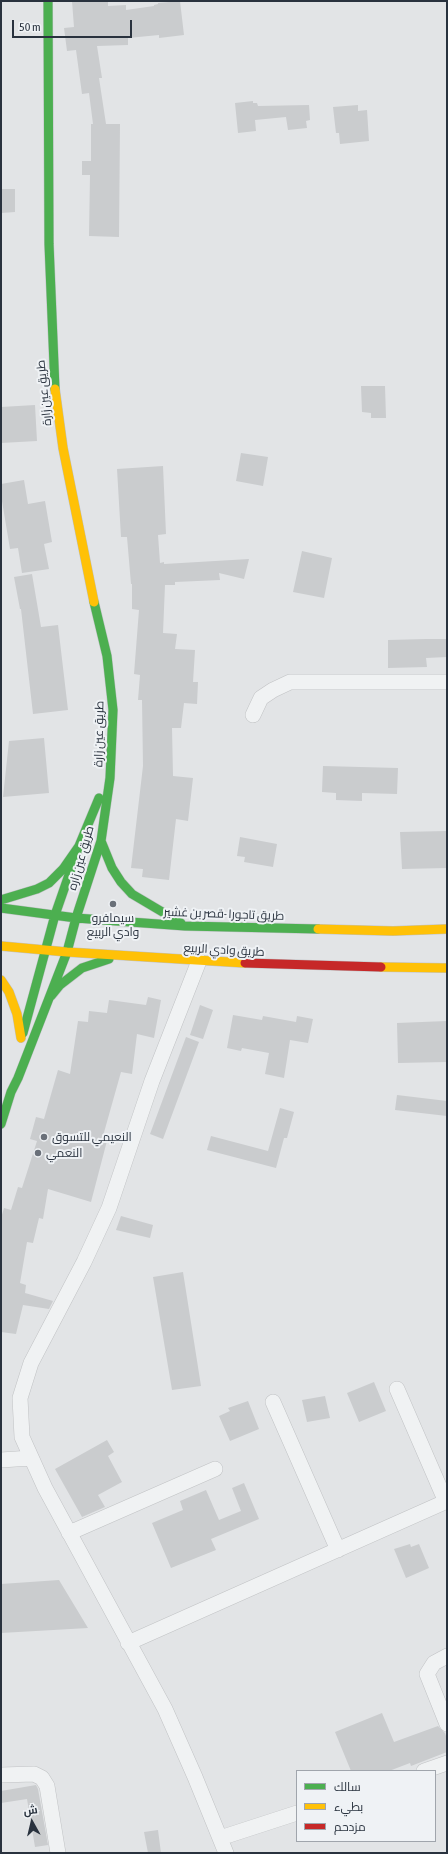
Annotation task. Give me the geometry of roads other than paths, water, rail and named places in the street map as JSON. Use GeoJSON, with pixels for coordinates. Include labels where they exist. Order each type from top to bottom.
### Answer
{"type":"FeatureCollection","features":[{"type":"Feature","properties":{"kind":"main road","name":"طريق عين زارة"},"geometry":{"type":"LineString","coordinates":[[48,1],[49,244],[53,379],[63,448],[85,562],[107,656],[113,710],[110,778]]}},
{"type":"Feature","properties":{"kind":"main road","name":"طريق عين زاره"},"geometry":{"type":"LineString","coordinates":[[11,1092],[51,996],[67,952],[76,918],[101,841],[110,778]]}},
{"type":"Feature","properties":{"kind":"main road","name":"طريق عين زاره"},"geometry":{"type":"LineString","coordinates":[[46,950],[79,846],[103,785],[110,778]]}},
{"type":"Feature","properties":{"kind":"main road"},"geometry":{"type":"LineString","coordinates":[[101,841],[112,868],[121,882],[132,894],[185,926]]}},
{"type":"Feature","properties":{"kind":"main road"},"geometry":{"type":"LineString","coordinates":[[1,900],[37,889],[49,882],[63,869],[79,846]]}},
{"type":"Feature","properties":{"kind":"main road","name":"طريق تاجورا -قصر بن غشير"},"geometry":{"type":"LineString","coordinates":[[1,908],[76,918],[185,926],[392,931],[447,929]]}},
{"type":"Feature","properties":{"kind":"main road","name":"طريق وادي الربيع"},"geometry":{"type":"LineString","coordinates":[[1,946],[67,952],[257,964],[447,968]]}},
{"type":"Feature","properties":{"kind":"main road"},"geometry":{"type":"LineString","coordinates":[[1,1124],[11,1092],[12,1076],[19,1046],[46,950]]}},
{"type":"Feature","properties":{"kind":"main road"},"geometry":{"type":"LineString","coordinates":[[51,996],[60,985],[82,968],[102,961],[129,956]]}},
{"type":"Feature","properties":{"kind":"main road"},"geometry":{"type":"LineString","coordinates":[[1,980],[9,992],[17,1014],[19,1046]]}},
{"type":"Feature","properties":{"kind":"street"},"geometry":{"type":"LineString","coordinates":[[253,715],[261,698],[273,690],[290,682],[447,682]]}},
{"type":"Feature","properties":{"kind":"street"},"geometry":{"type":"LineString","coordinates":[[199,961],[152,1081],[109,1208],[29,1370],[20,1398],[22,1437],[31,1458],[69,1533],[165,1710],[196,1777],[226,1853]]}},
{"type":"Feature","properties":{"kind":"street"},"geometry":{"type":"LineString","coordinates":[[128,1643],[446,1502],[398,1389]]}},
{"type":"Feature","properties":{"kind":"street"},"geometry":{"type":"LineString","coordinates":[[273,1402],[338,1550]]}},
{"type":"Feature","properties":{"kind":"street"},"geometry":{"type":"LineString","coordinates":[[1,1460],[31,1458]]}},
{"type":"Feature","properties":{"kind":"street"},"geometry":{"type":"LineString","coordinates":[[69,1533],[215,1469]]}},
{"type":"Feature","properties":{"kind":"street"},"geometry":{"type":"LineString","coordinates":[[447,1656],[434,1663],[426,1674],[447,1724]]}},
{"type":"Feature","properties":{"kind":"street"},"geometry":{"type":"LineString","coordinates":[[427,1770],[447,1763]]}},
{"type":"Feature","properties":{"kind":"street"},"geometry":{"type":"LineString","coordinates":[[1,1775],[34,1774],[42,1778],[47,1786],[58,1853]]}},
{"type":"Feature","properties":{"kind":"street"},"geometry":{"type":"LineString","coordinates":[[220,1838],[296,1813]]}},
{"type":"Feature","properties":{"kind":"place","name":"سيمافرو وادي الربيع"},"geometry":{"type":"Point","coordinates":[113,904]}},
{"type":"Feature","properties":{"kind":"place","name":"النعيمي للتسوق"},"geometry":{"type":"Point","coordinates":[44,1137]}},
{"type":"Feature","properties":{"kind":"place","name":"النعمي"},"geometry":{"type":"Point","coordinates":[38,1153]}}]}
